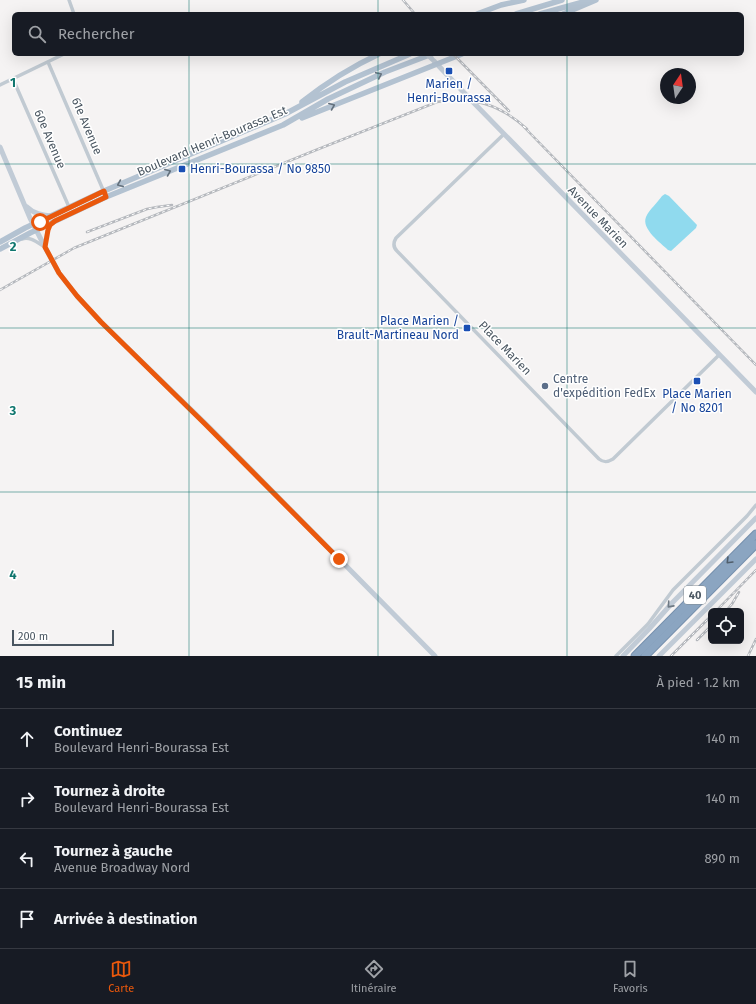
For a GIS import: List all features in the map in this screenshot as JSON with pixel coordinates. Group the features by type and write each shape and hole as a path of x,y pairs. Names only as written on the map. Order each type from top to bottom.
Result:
{"highway":[{"name":"40","path":"635,656 756,534"},
{"name":"40","path":"645,656 756,544"}],"main road":[{"path":"483,12 524,0"},
{"path":"523,12 562,0"},
{"path":"547,12 590,0"},
{"path":"568,12 596,0"},
{"path":"286,114 336,77 374,56"},
{"name":"Boulevard Henri-Bourassa Est","path":"0,249 36,230 69,207 286,114 345,82 405,56"},
{"path":"283,125 457,56"},
{"name":"Boulevard Henri-Bourassa Est","path":"0,242 33,224 53,218 283,125 328,99 385,72 432,57"}],"street":[{"path":"69,0 73,12"},
{"path":"0,85 60,56"},
{"name":"Avenue Marien","path":"432,57 504,134 756,392"},
{"name":"61e Avenue","path":"48,62 106,197"},
{"name":"60e Avenue","path":"13,79 69,207"},
{"name":"Place Marien","path":"504,134 396,238 394,242 394,246 397,251 494,352 600,460 607,462 613,459 719,355"},
{"path":"0,147 36,230 54,264 77,296 98,319 213,432 435,656"},
{"path":"24,204 35,213 53,218 48,230 45,247"},
{"path":"8,244 25,238 45,247"},
{"path":"616,656 651,619 673,590 747,516 756,505"},
{"path":"623,656 673,602 756,518"},
{"path":"659,656 756,558"}],"water":[{"path":"665,194 669,196 697,225 696,228 671,251 652,235 645,222 649,212"}],"railway":[{"path":"403,0 413,12"},
{"path":"455,56 509,111"},
{"path":"0,290 74,248 437,102 462,100 485,104 507,114 527,129"},
{"path":"523,126 756,365"},
{"path":"87,232 147,209 172,205"},
{"path":"719,608 756,570"},
{"path":"729,608 739,592"},
{"path":"671,656 708,619"},
{"path":"697,640 708,629"},
{"path":"748,656 756,639"}],"place":[{"name":"Marien / Henri-Bourassa","path":"449,71"},
{"name":"Henri-Bourassa / No 9850","path":"182,169"},
{"name":"Place Marien / Brault-Martineau Nord","path":"467,328"},
{"name":"Place Marien / No 8201","path":"697,381"},
{"name":"Centre d'expédition FedEx","path":"545,386"}],"route":[{"path":"40,222 104,191 106,197 55,221 50,225 45,247 54,264 74,292 98,319 339,559"}]}
